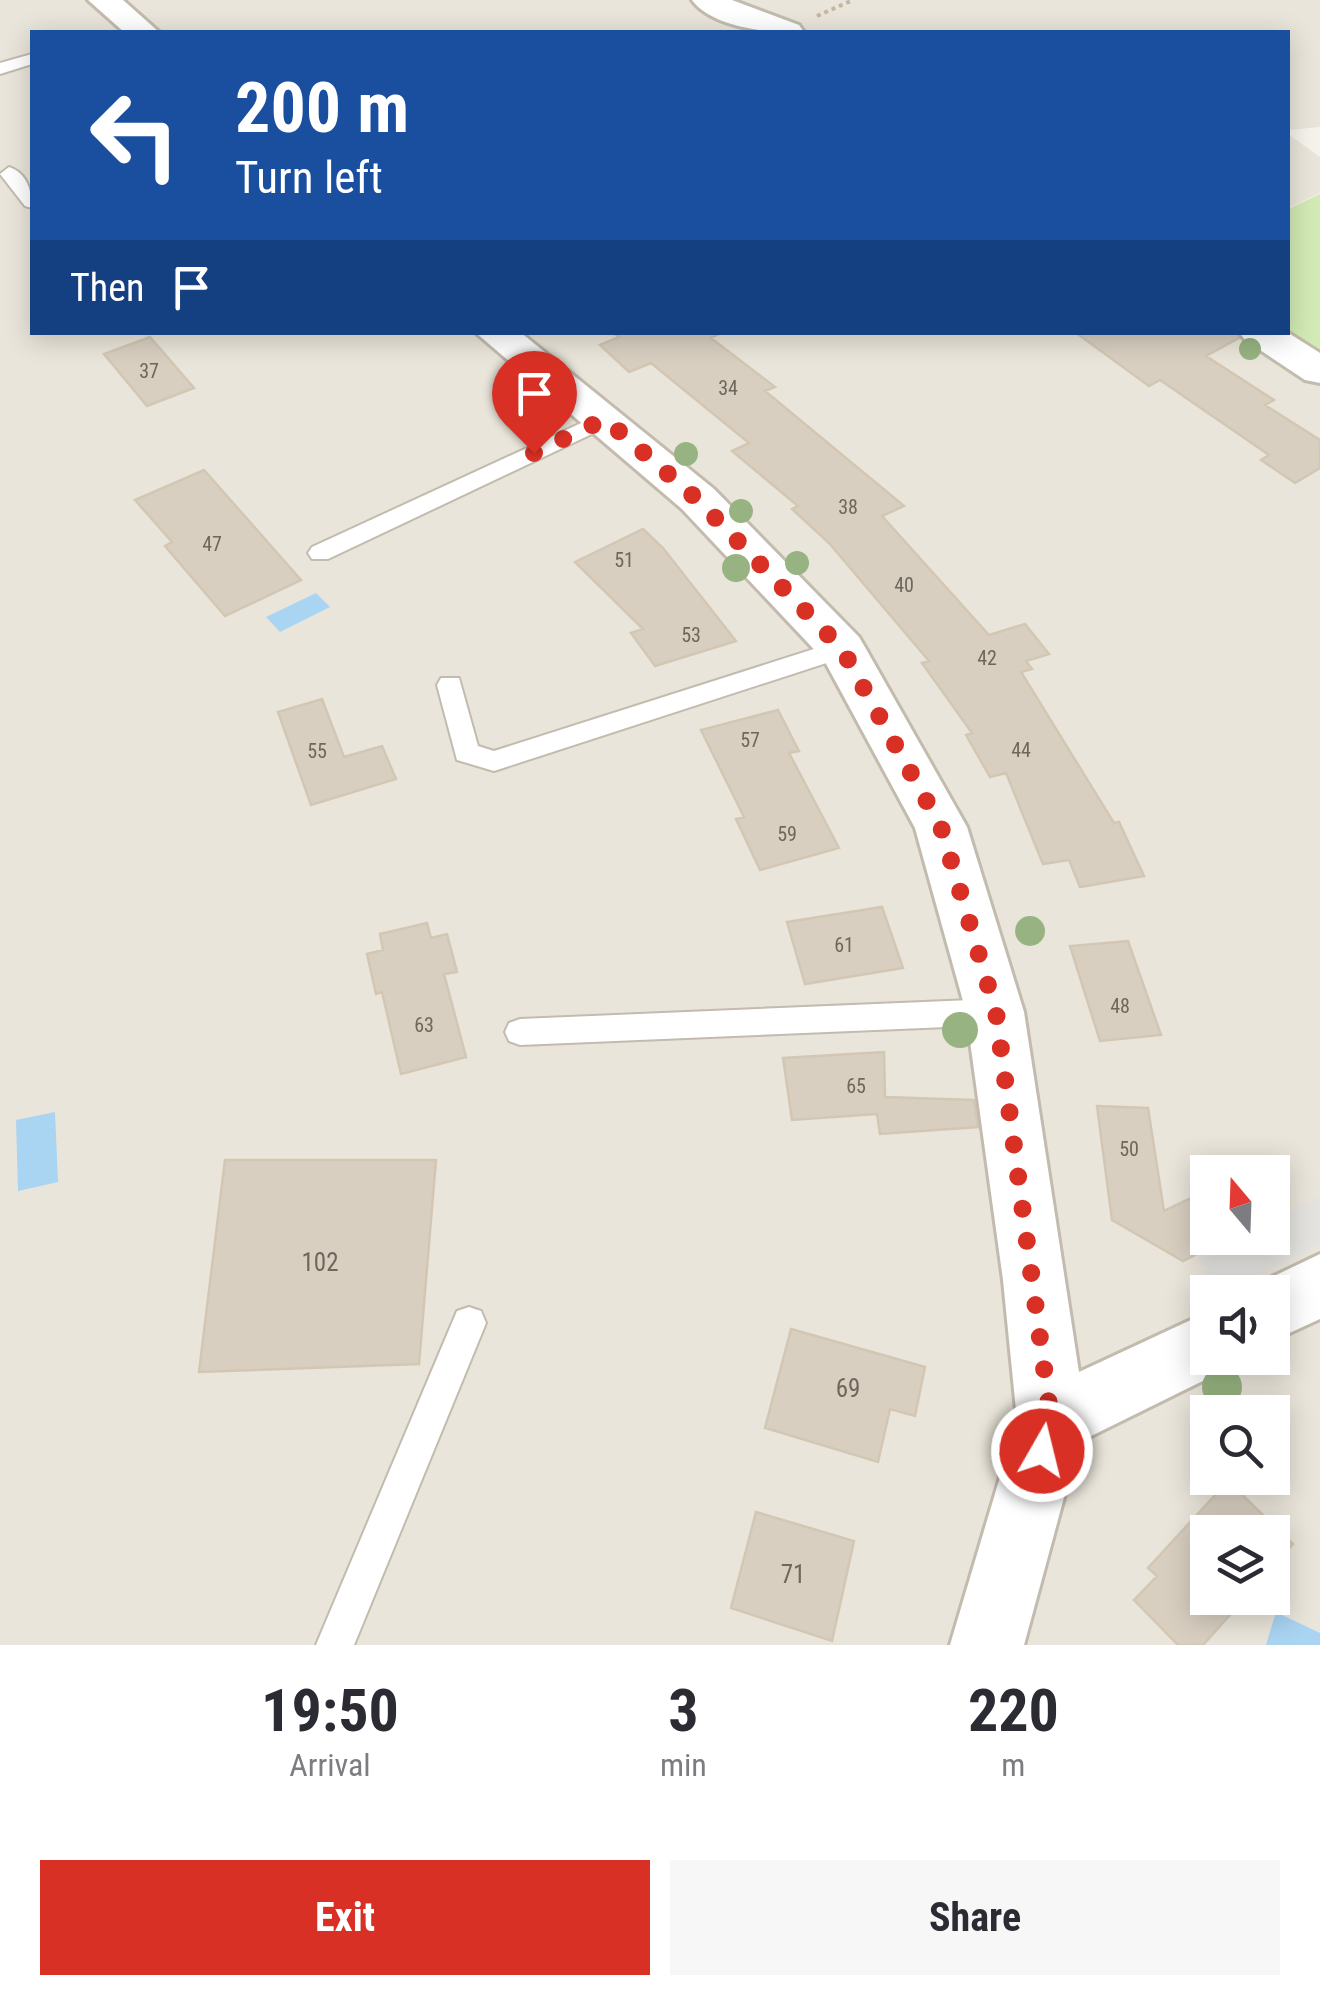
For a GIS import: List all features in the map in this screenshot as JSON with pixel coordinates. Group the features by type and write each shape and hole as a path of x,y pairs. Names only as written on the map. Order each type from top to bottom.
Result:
{"street":[{"path":"104,0 133,30"},
{"path":"708,0 731,14 784,30"},
{"path":"499,335 605,419 698,500 842,649 941,827 996,1012 1051,1420 988,1645"},
{"path":"1263,335 1320,371"},
{"path":"1290,1301 1320,1285"},
{"path":"1051,1420 1190,1353"}],"lane":[{"path":"0,69 30,60"},
{"path":"9,173 30,199"},
{"path":"320,553 605,419"},
{"path":"450,685 466,752 494,761 842,649"},
{"path":"520,1032 996,1012"},
{"path":"335,1645 468,1323"}],"shaded area":[{"path":"0,0 1320,0 1320,127 1290,130 1290,30 30,30 30,335 1252,335 1320,378 1320,1645 0,1645"},
{"path":"1290,135 1320,157 1320,193 1290,207"},
{"path":"1320,1196 1320,1245 1257,1275 1210,1275 1197,1258 1290,1255 1290,1211"}],"green space":[{"path":"1320,194 1320,357 1290,334 1290,208"}],"water":[{"path":"316,593 330,607 280,632 266,617"},
{"path":"55,1112 58,1182 18,1191 16,1120"},
{"path":"1275,1615 1320,1633 1320,1645 1266,1645"}],"building":[{"path":"617,335 717,335 711,338 775,387 765,391 904,506 882,516 989,635 1025,624 1049,654 1026,661 1032,669 1021,672 1114,823 1119,822 1144,876 1080,887 1069,860 1043,864 1006,773 990,777 966,735 972,733 922,663 929,661 829,543 792,509 798,506 732,451 749,443 651,363 629,372 600,345 619,337"},
{"path":"1079,335 1238,335 1239,338 1206,356 1274,400 1265,405 1320,440 1320,468 1295,483 1261,460 1269,455 1160,380 1149,386"},
{"path":"150,337 194,388 147,406 104,354"},
{"path":"204,470 301,580 225,616 165,546 172,542 135,500"},
{"path":"643,529 663,548 736,641 655,666 631,633 643,629 575,562"},
{"path":"322,699 344,757 382,746 396,779 311,805 278,712"},
{"path":"778,710 799,751 789,753 839,848 760,870 736,819 744,817 701,730"},
{"path":"882,907 903,968 805,984 787,922"},
{"path":"427,923 431,938 447,934 457,972 444,974 466,1057 401,1074 382,992 376,994 367,954 383,950 380,934"},
{"path":"1128,941 1161,1035 1100,1041 1070,946"},
{"path":"884,1052 885,1097 974,1100 978,1127 880,1134 877,1114 792,1120 783,1058"},
{"path":"1097,1106 1148,1108 1164,1211 1190,1199 1190,1255 1195,1255 1183,1261 1112,1220"},
{"path":"225,1160 436,1160 419,1364 199,1372"},
{"path":"791,1329 925,1367 915,1416 890,1409 878,1462 765,1428"},
{"path":"1215,1495 1242,1495 1263,1515 1197,1515"},
{"path":"756,1512 854,1541 832,1641 731,1608"},
{"path":"1190,1522 1190,1615 1230,1615 1203,1645 1178,1645 1134,1600 1157,1576 1148,1568"}],"route":[{"path":"534,453 605,419 698,500 842,649 941,827 996,1012 1051,1420 1042,1451"}]}
